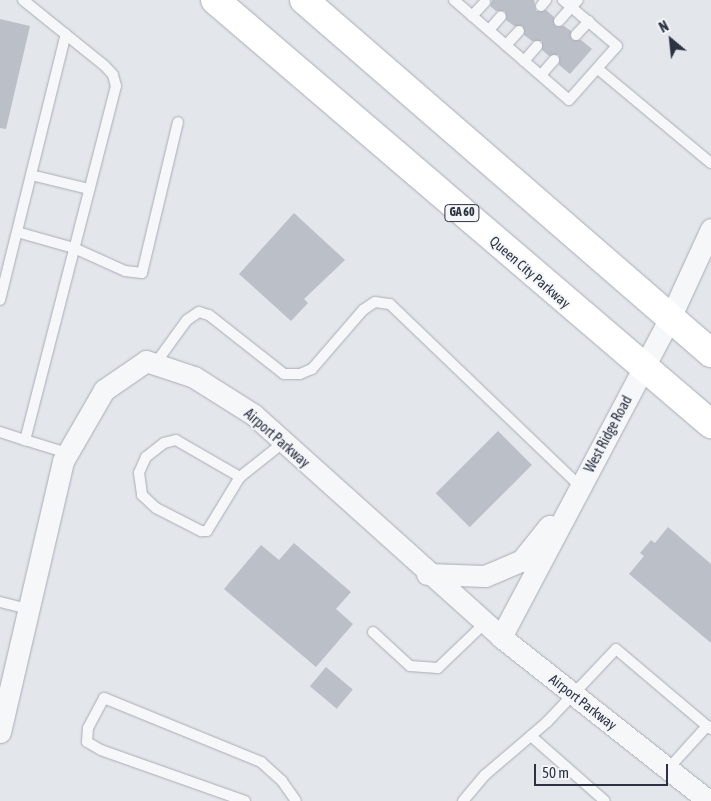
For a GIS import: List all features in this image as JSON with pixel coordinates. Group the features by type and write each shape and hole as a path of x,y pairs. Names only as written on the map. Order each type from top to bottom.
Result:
{"main road":[{"name":"Queen City Parkway","path":"214,0 642,368 711,424"},
{"path":"304,0 711,353"}],"street":[{"name":"West Ridge Road","path":"501,637 670,318 711,229"},
{"path":"0,732 63,461 104,390 146,361 155,364"},
{"name":"Airport Parkway","path":"155,364 194,378 254,416 428,574 501,637 709,801"},
{"path":"428,574 485,576 521,561 580,486"}],"lane":[{"path":"23,0 105,66 113,75 116,86 25,440"},
{"path":"455,0 569,100 617,46 589,21 575,4 563,0"},
{"path":"472,16 485,2"},
{"path":"559,22 575,4"},
{"path":"489,30 502,16"},
{"path":"576,35 589,21"},
{"path":"506,45 519,31"},
{"path":"0,300 66,34"},
{"path":"524,61 537,46"},
{"path":"541,76 554,60"},
{"path":"598,69 711,163"},
{"path":"17,232 74,248 125,271 142,273 178,122"},
{"path":"31,175 89,189"},
{"path":"155,364 186,320 199,312 209,315 284,374 300,374 312,369 363,310 375,302 390,304 580,486"},
{"path":"0,432 67,453"},
{"path":"240,476 176,440 164,442 146,457 139,473 142,495 156,508 201,532 207,531 240,476 284,442"},
{"path":"0,602 29,609"},
{"path":"373,632 410,666 438,668 485,623"},
{"path":"463,801 485,775 531,736 616,649 709,727 668,769"},
{"path":"245,801 101,750 87,742 88,728 104,698 261,762 282,781 296,801"},
{"path":"531,736 606,801"}],"building":[{"path":"492,0 534,0 536,11 546,10 554,17 555,26 564,26 571,31 572,40 581,40 592,49 570,74 559,65 559,55 549,56 542,50 542,41 532,41 524,35 523,26 514,26 506,20 505,11 496,11 490,6"},
{"path":"0,19 30,26 6,129 0,128"},
{"path":"294,213 345,260 304,299 308,303 291,321 239,274"},
{"path":"498,431 532,465 470,527 436,493"},
{"path":"668,527 711,564 711,643 629,574 644,556 640,553 651,540 655,543"},
{"path":"294,543 351,592 336,609 353,624 316,667 224,589 261,545 279,560"},
{"path":"326,667 353,689 337,709 310,686"}]}
